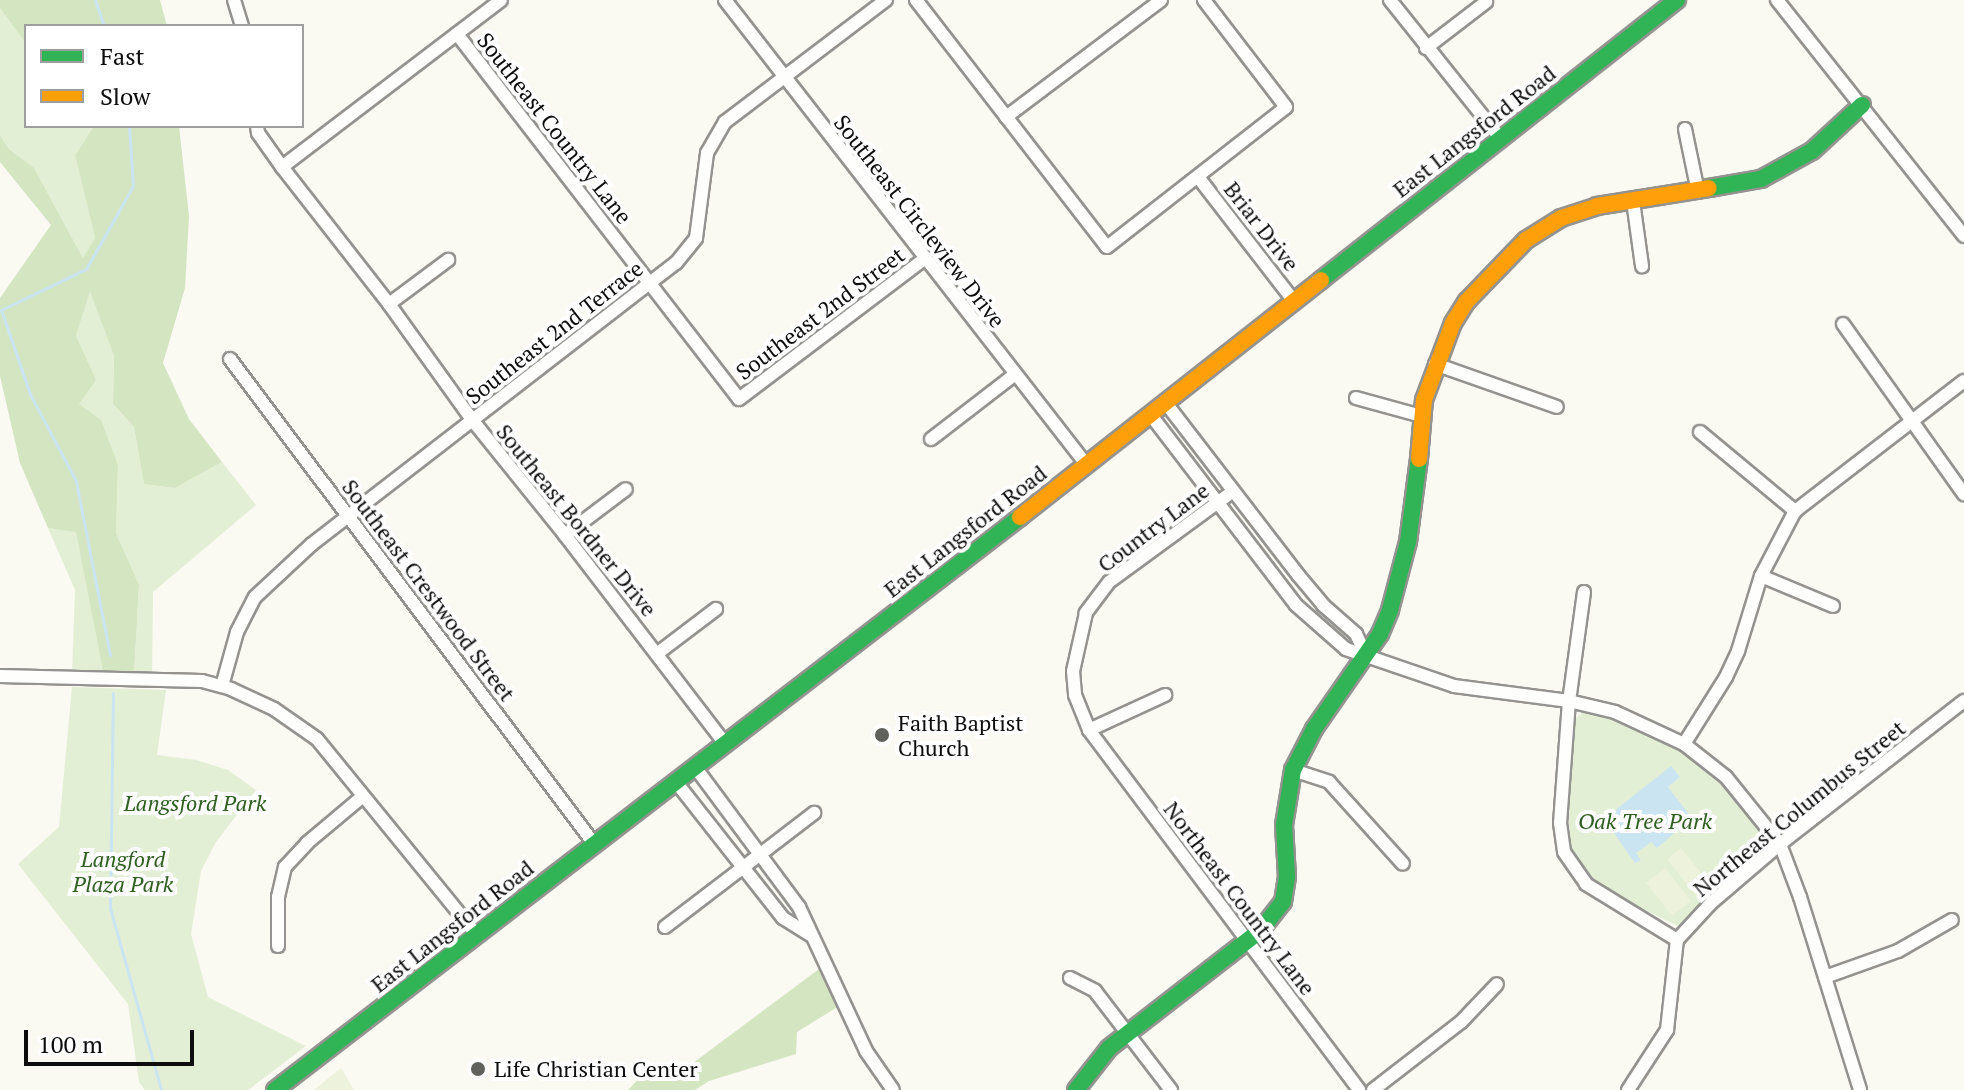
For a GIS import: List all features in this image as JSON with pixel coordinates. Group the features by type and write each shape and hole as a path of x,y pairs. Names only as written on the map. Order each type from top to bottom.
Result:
{"street":[{"path":"234,0 241,24"},
{"path":"282,167 501,0"},
{"name":"Southeast Circleview Drive","path":"725,0 1086,464"},
{"name":"Southeast 2nd Terrace","path":"222,686 237,632 255,597 312,544 676,263 696,238 707,153 725,122 886,0"},
{"path":"916,0 1107,247 1286,107 1204,0"},
{"path":"1006,117 1161,0"},
{"path":"1390,0 1500,138"},
{"name":"East Langsford Road","path":"275,1090 726,745 1677,0"},
{"path":"1777,0 1964,236"},
{"path":"1426,48 1486,2"},
{"name":"Southeast Country Lane","path":"457,34 739,399"},
{"path":"1076,1090 1093,1064 1260,931 1283,902 1287,877 1284,825 1293,770 1314,729 1380,634 1390,610 1408,542 1422,416 1435,364 1467,301 1526,240 1561,218 1597,206 1698,192 1761,179 1812,151 1862,105"},
{"name":"Southeast Bordner Drive","path":"257,128 282,167 389,304 473,421 658,653 726,745"},
{"path":"1685,129 1698,192"},
{"name":"Briar Drive","path":"1198,177 1294,301"},
{"path":"1633,201 1642,266"},
{"name":"Southeast 2nd Street","path":"739,399 924,259"},
{"path":"389,304 448,260"},
{"path":"1843,324 1910,423 1964,494"},
{"name":"Southeast Crestwood Street","path":"230,359 595,845"},
{"path":"1435,364 1557,407"},
{"path":"931,439 1014,375"},
{"path":"1684,744 1738,651 1761,576 1795,511 1964,381"},
{"path":"1356,398 1422,416"},
{"path":"1165,402 1232,492 1323,605 1356,634 1365,653"},
{"path":"1150,414 1314,624 1346,649 1454,686 1569,701 1615,712 1684,744 1726,777 1780,844 1860,1090"},
{"path":"1700,432 1795,511"},
{"path":"565,535 626,489"},
{"name":"Country Lane","path":"1089,730 1075,695 1073,671 1086,613 1109,582 1232,492"},
{"path":"1761,576 1833,606"},
{"path":"1584,592 1569,701 1560,823 1564,852 1586,884 1677,940 1667,1030 1628,1090"},
{"path":"658,653 716,609"},
{"path":"0,676 153,678 222,686 255,699 298,723 317,739 477,935"},
{"path":"1089,730 1165,695"},
{"name":"Northeast Columbus Street","path":"1677,940 1711,903 1780,844 1964,701"},
{"name":"Northeast Country Lane","path":"1089,730 1359,1090"},
{"path":"695,767 799,907 866,1051 893,1090"},
{"path":"1293,770 1329,782 1403,864"},
{"path":"676,782 783,918 810,935"},
{"path":"278,946 278,897 285,867 363,796"},
{"path":"665,927 814,813"},
{"path":"1825,977 1898,951 1952,920"},
{"path":"1070,978 1095,991 1171,1090"},
{"path":"1373,1090 1461,1022 1497,984"}],"green space":[{"path":"0,0 160,0 166,24 24,24 24,41 0,8"},
{"path":"0,8 24,41 24,128 93,128 75,155 95,238 83,258 34,168 9,149 0,135"},
{"path":"93,128 179,128 189,216 185,288 163,363 189,419 222,462 175,488 144,484 134,427 113,404 114,356 90,291 76,336 96,380 79,404 101,420 118,465 116,533 139,585 134,675 103,672 76,532 48,528 20,463 0,376 0,298 51,225 0,162 0,135 9,149 34,168 83,258 95,238 75,155"},
{"path":"90,289 114,356 113,404 134,427 144,484 175,488 222,462 256,505 153,592 152,676 134,675 139,586 116,533 118,465 79,404 76,336"},
{"path":"48,528 76,531 103,672 72,673 75,590"},
{"name":"Langford Plaza Park","path":"72,687 166,690 157,755 196,760 228,770 256,790 216,842 201,871 191,934 208,997 306,1046 248,1090 145,1090 139,1082 128,1004 18,864 59,827"},
{"name":"Oak Tree Park","path":"1585,710 1633,722 1673,742 1708,768 1767,834 1771,845 1682,928 1608,892 1581,872 1568,847 1564,817 1571,747 1576,718"},
{"path":"1681,848 1706,879 1692,890 1667,859"},
{"path":"1665,868 1691,901 1672,916 1646,883"},
{"path":"823,966 839,1006 797,1032 796,1054 709,1081 695,1090 628,1090 646,1071 685,1069"},
{"path":"341,1068 354,1090 314,1090"}],"water":[{"path":"1671,766 1680,777 1668,787 1692,818 1657,848 1651,842 1636,853 1641,860 1635,863 1604,819"}],"waterway":[{"path":"95,0 103,24"},
{"path":"110,655 76,481 30,394 1,310 86,269 133,186 129,128"},
{"path":"113,693 110,908 161,1090"}],"traffic: fast":[{"path":"1321,280 1677,0"},
{"path":"1709,188 1761,179 1812,151 1862,105"},
{"path":"1076,1090 1109,1048 1260,931 1283,902 1287,877 1284,825 1293,770 1314,729 1380,634 1390,610 1408,542 1419,459"},
{"path":"275,1090 1020,517"}],"traffic: slow":[{"path":"1419,459 1424,400 1453,323 1467,301 1526,240 1561,218 1597,206 1709,188"},
{"path":"1020,517 1321,280"}],"place":[{"name":"Faith Baptist Church","path":"882,735"},
{"name":"Life Christian Center","path":"478,1069"}],"park label":[{"name":"Langsford Park","path":"195,803"}]}
